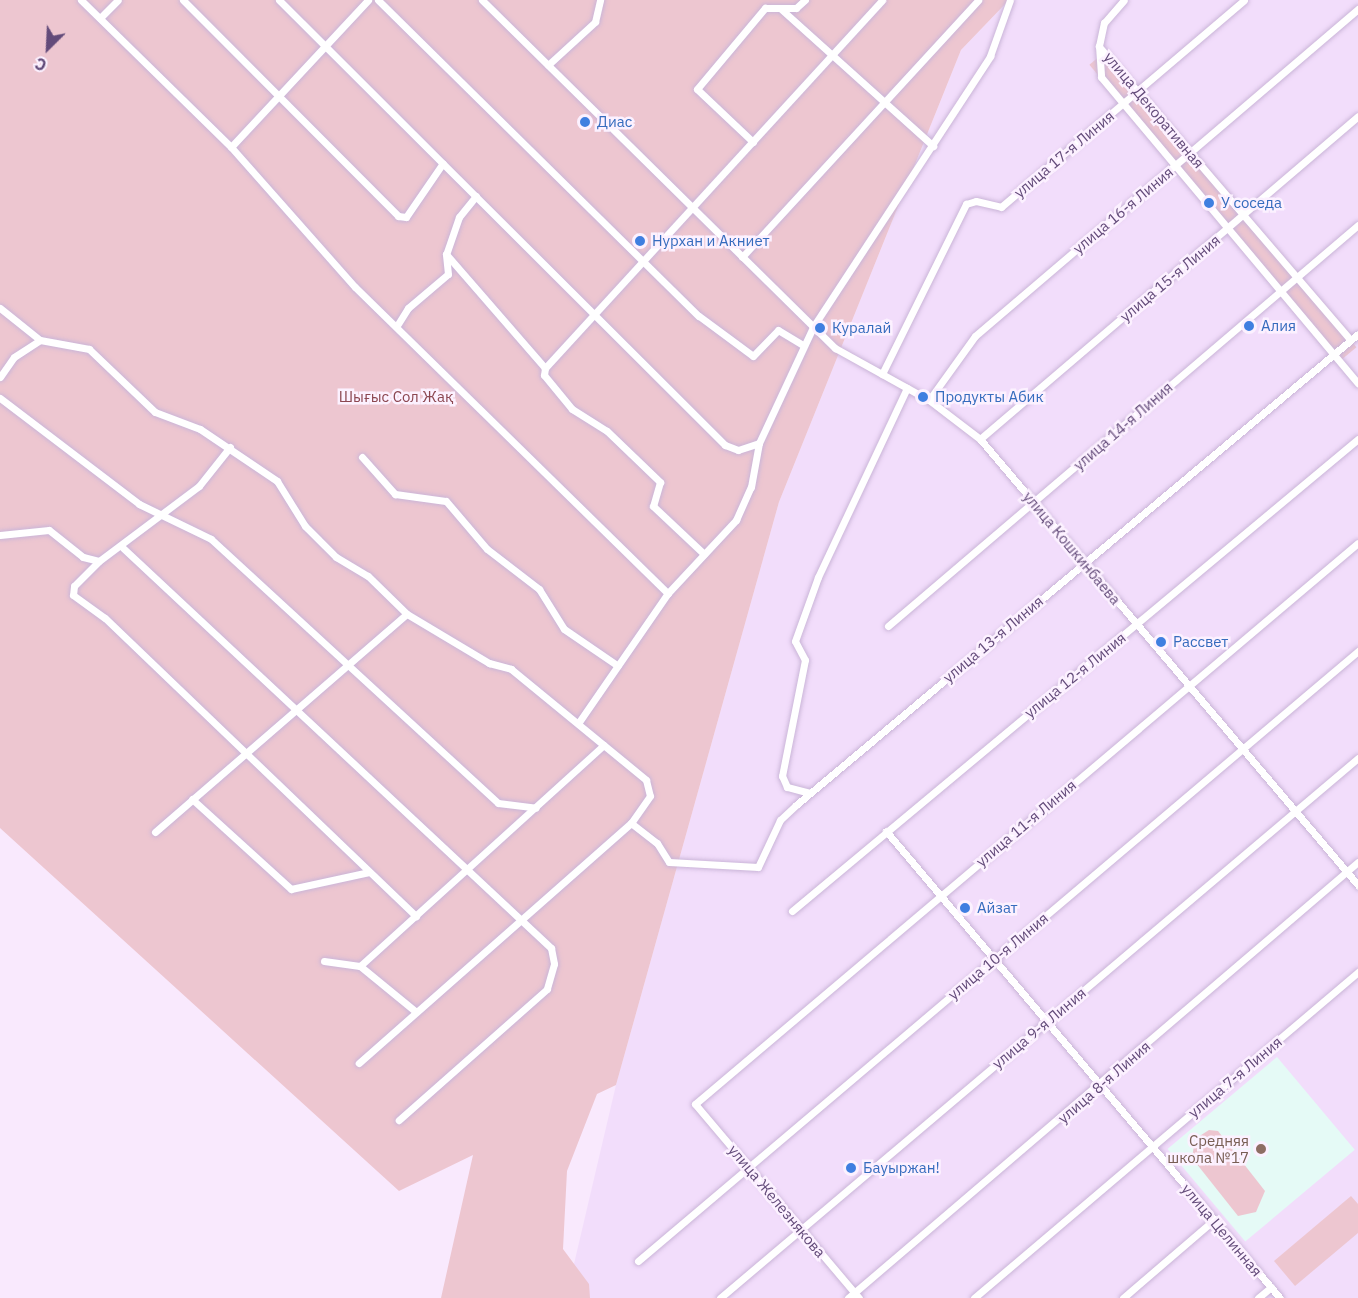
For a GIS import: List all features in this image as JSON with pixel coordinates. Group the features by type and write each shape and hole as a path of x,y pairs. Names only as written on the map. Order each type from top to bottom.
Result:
{"street":[{"path":"81,0 231,147 356,287 398,324 668,593"},
{"path":"100,18 118,0"},
{"path":"183,0 398,216 406,217 443,163"},
{"path":"279,0 725,445 738,450 759,443"},
{"path":"231,147 276,93 368,0"},
{"path":"378,0 641,264 753,356 778,330 803,345"},
{"name":"улица Кошкинбаева","path":"482,0 835,348 929,400 980,438 1136,626 1358,885"},
{"path":"548,65 595,22 600,0"},
{"path":"753,142 697,89 754,18 765,8 796,8 805,0"},
{"path":"704,554 652,506 660,482 607,431 572,409 544,375 545,368 882,0"},
{"path":"742,257 978,0"},
{"path":"579,722 668,593 736,520 751,487 759,443 803,345 990,56 1010,0"},
{"path":"1099,46 1104,23 1124,0"},
{"name":"улица 17-я Линия","path":"882,374 966,204 976,201 1001,207 1244,0"},
{"path":"780,9 933,146"},
{"name":"улица 16-я Линия","path":"929,400 975,336 1358,9"},
{"name":"улица Декоративная","path":"1099,46 1348,337"},
{"name":"улица Декоративная","path":"1099,46 1101,78 1358,383"},
{"name":"улица 15-я Линия","path":"980,438 1358,116"},
{"path":"398,324 408,308 448,274 446,254 459,218 476,196"},
{"name":"улица 14-я Линия","path":"888,626 1358,225"},
{"path":"446,254 545,368"},
{"path":"0,309 40,340 89,349 155,412 230,447 277,481 328,549 368,576 406,614 489,663 511,669 579,722 650,789 647,803 631,824 415,1011 359,1064"},
{"name":"улица 13-я Линия","path":"631,824 657,843 669,862 758,867 780,820 810,793 1348,337 1358,334"},
{"path":"0,377 14,357 40,340"},
{"path":"810,793 787,787 782,776 805,660 795,640 819,577 907,388"},
{"path":"0,398 162,517 211,539 349,661 498,802 536,808"},
{"name":"улица 12-я Линия","path":"792,910 1358,439"},
{"path":"230,447 200,486 123,548 99,561 74,586 73,595 105,618 416,916"},
{"path":"362,457 395,494 446,501 487,549 539,589 564,629 618,666"},
{"path":"0,535 50,530 83,557 99,561"},
{"name":"улица 11-я Линия","path":"695,1104 1358,543"},
{"path":"123,548 297,707 551,948 554,964 547,989 399,1120"},
{"path":"155,832 349,661 406,614"},
{"name":"улица 10-я Линия","path":"638,1261 1358,651"},
{"path":"360,966 604,745"},
{"name":"улица 9-я Линия","path":"720,1298 1358,758"},
{"path":"192,799 291,889 369,872"},
{"name":"улица Целинная","path":"886,831 1047,1020 1151,1148 1280,1298"},
{"name":"улица 8-я Линия","path":"854,1296 1358,862"},
{"path":"324,961 360,966 415,1011"},
{"name":"улица 7-я Линия","path":"974,1298 1358,972"},
{"name":"улица Железнякова","path":"695,1104 801,1229 854,1296"},
{"path":"1123,1298 1215,1220"},
{"path":"1258,1298 1271,1287"}],"shaded area":[{"path":"1009,0 1358,0 1358,1298 566,1298 616,1085 779,502 961,50"},
{"name":"Средняя школа №17","path":"1277,1057 1355,1150 1245,1242 1167,1149"}],"green space":[{"name":"Шығыс Сол Жақ","path":"0,0 1009,0 961,50 779,502 616,1085 597,1094 567,1171 563,1249 589,1284 590,1298 441,1298 473,1155 399,1191 0,828"},
{"path":"1107,50 1356,347 1339,362 1089,65"},
{"path":"1209,1130 1218,1131 1265,1191 1256,1212 1238,1216 1192,1158 1195,1139"},
{"path":"1351,1196 1358,1204 1358,1233 1295,1286 1274,1261"}],"place":[{"name":"Диас","path":"585,122"},
{"name":"У соседа","path":"1209,203"},
{"name":"Нурхан и Акниет","path":"640,241"},
{"name":"Алия","path":"1249,326"},
{"name":"Куралай","path":"820,328"},
{"name":"Продукты Абик","path":"923,397"},
{"name":"Рассвет","path":"1161,642"},
{"name":"Айзат","path":"965,908"},
{"name":"Средняя школа №17","path":"1261,1149"},
{"name":"Бауыржан!","path":"851,1168"}]}
